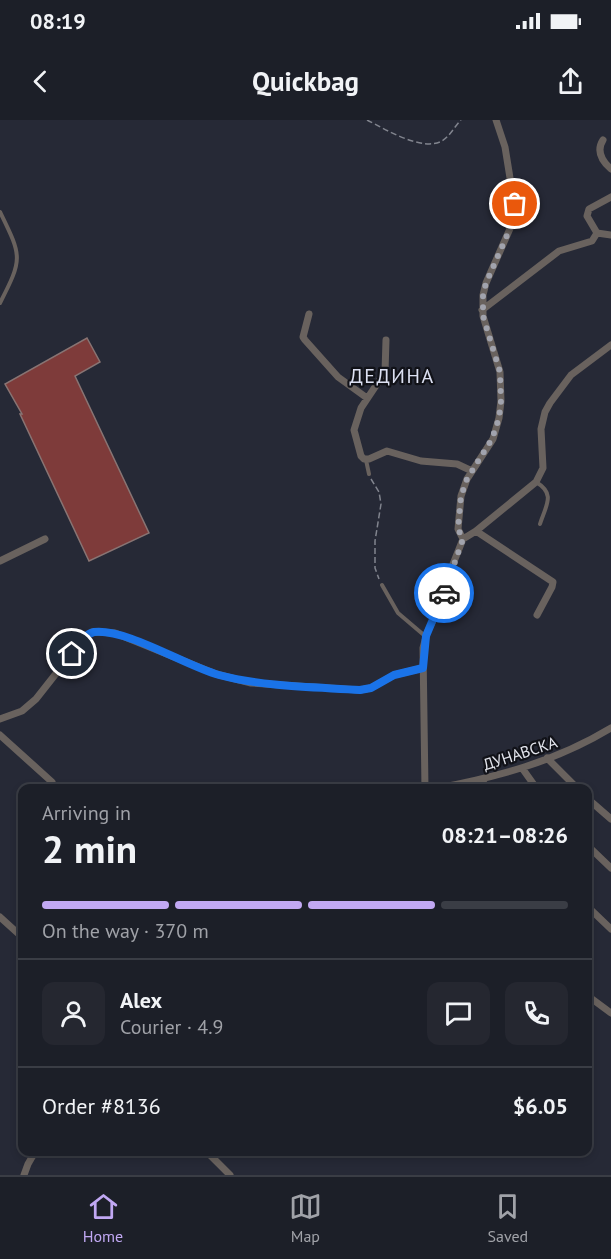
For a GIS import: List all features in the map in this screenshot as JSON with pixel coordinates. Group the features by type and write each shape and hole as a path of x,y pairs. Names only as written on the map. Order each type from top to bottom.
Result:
{"street":[{"path":"463,539 458,529 461,496 472,471 492,439 499,418 501,401 500,372 482,310 486,283 516,215 505,147 496,120"},
{"path":"603,140 600,144 600,153 604,163 611,169"},
{"path":"611,197 588,211 588,220 597,233 611,236"},
{"path":"482,310 559,251 591,241 597,233"},
{"path":"309,314 304,340 338,377 367,398"},
{"path":"386,340 385,372 367,398 354,430 360,454 366,460 387,451 422,461 457,464 472,471"},
{"path":"425,784 423,668 426,636 438,610 463,539 536,482 543,468 542,422 550,404 571,375 611,345"},
{"path":"476,531 554,582 537,615"},
{"path":"0,561 45,539"},
{"path":"0,720 22,711 36,699 84,638 92,632 115,633 216,674 251,683 360,690 371,688 394,675 423,668"},
{"name":"ДУНАВСКА","path":"460,784 522,768 582,745 611,728"},
{"path":"0,735 52,782"},
{"path":"547,758 573,784"},
{"path":"522,768 533,784"},
{"path":"481,780 485,784"},
{"path":"592,802 611,819"},
{"path":"592,850 611,868"},
{"path":"592,911 611,929"},
{"path":"0,917 18,933"},
{"path":"592,999 611,1013"},
{"path":"24,1175 33,1156"},
{"path":"211,1156 230,1175"}],"lane":[{"path":"0,212 15,245 18,259 12,280 0,303"},
{"path":"366,460 369,474"},
{"path":"536,482 545,487 549,496 540,524"},
{"path":"382,585 398,613 426,636"}],"path":[{"path":"367,120 406,139 431,144 445,139 462,120"},
{"path":"369,474 380,498 381,509 375,541 375,564 382,585"}],"building":[{"path":"87,338 100,362 75,376 149,533 89,561 20,414 22,414 5,384"}],"way so far":[{"path":"444,593 463,539 458,529 461,496 467,479 492,439 499,418 500,372 482,306 486,283 516,215 515,204"}],"district":[{"name":"ДЕДИНА","path":"392,376"}],"route":[{"path":"72,654 84,638 92,632 115,633 216,674 251,683 360,690 371,688 394,675 423,668 423,648 426,636 444,593"}]}
